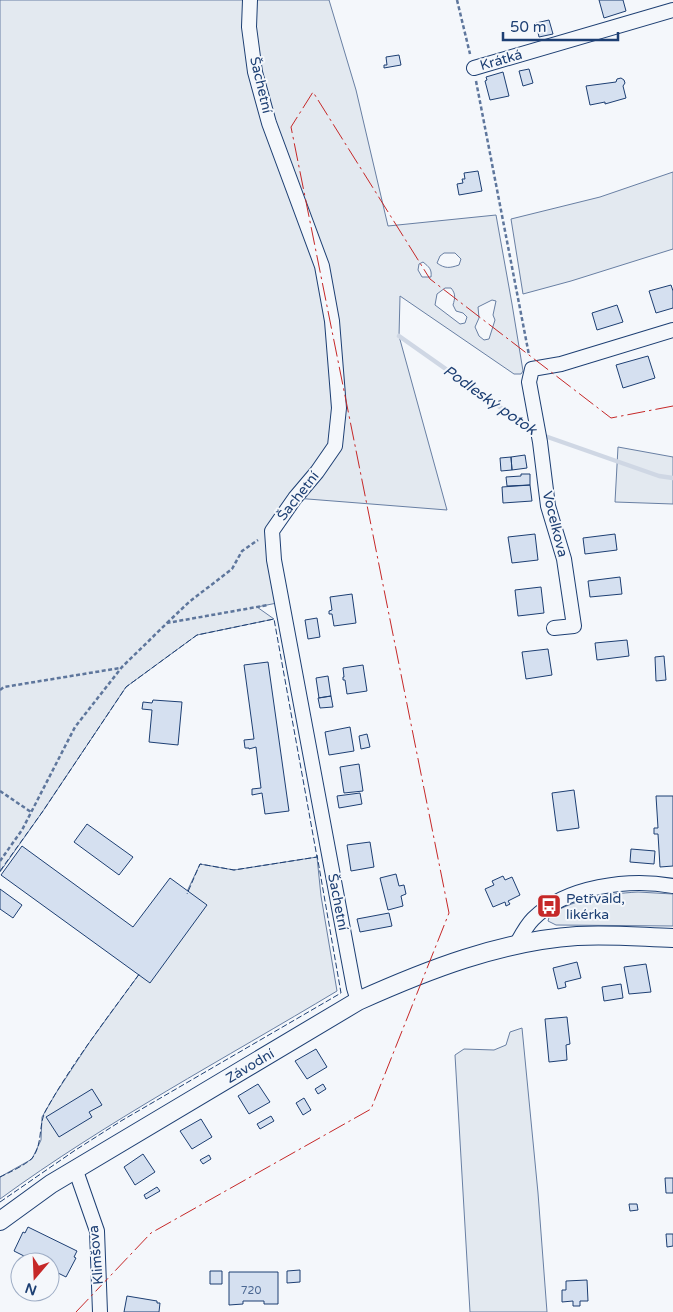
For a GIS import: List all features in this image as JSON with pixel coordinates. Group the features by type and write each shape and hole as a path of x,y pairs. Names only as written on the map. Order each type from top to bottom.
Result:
{"street":[{"name":"Šachetní","path":"250,0 249,27 255,72 270,122 322,266 332,321 339,408 335,446 272,531 274,560 352,978 358,1001"},
{"name":"Krátká","path":"474,68 673,10"},
{"path":"532,369 562,364 673,330"},
{"name":"Vocelkova","path":"532,369 529,382 539,437 548,506 564,559 574,626 554,628"},
{"path":"516,945 524,929 536,916 549,906 567,897 604,886 619,884 673,886"},
{"name":"Závodní","path":"0,1221 51,1184 358,1001 436,969 516,945 546,939 578,936 673,938"},
{"name":"Klimšova","path":"76,1170 97,1231 100,1312"}],"path":[{"path":"457,0 474,68 532,369"},
{"path":"0,860 22,830 75,727 122,667 189,602 232,569 242,551 272,531"},
{"path":"167,623 282,602"},
{"path":"0,690 4,687 122,667"},
{"path":"0,791 31,812"}],"shaded area":[{"path":"0,0 329,0 356,90 388,226 496,215 523,371 521,374 514,374 400,296 399,336 447,510 295,498 272,531 282,602 257,607 274,619 197,635 126,687 0,872","holes":["444,253 455,253 461,259 459,265 445,267 437,263 440,256","423,262 428,267 431,277 422,277 418,270 419,264","445,288 451,288 455,296 453,305 456,311 463,313 467,317 465,323 460,324 435,305 437,294","492,300 496,301 493,315 495,320 489,339 484,340 479,336 475,327 479,318 478,307"]},
{"path":"673,172 673,249 523,294 511,219 600,197"},
{"path":"618,447 673,457 673,504 615,502"},
{"path":"317,857 321,896 337,991 166,1091 82,1143 0,1199 0,1177 32,1159 41,1140 42,1117 89,1043 164,940 200,864 234,870"},
{"path":"638,892 673,894 673,926 556,925 548,921 550,914 571,904 614,894"},
{"path":"522,1028 547,1312 470,1312 455,1055 464,1049 494,1050 506,1045 510,1032"}],"building":[{"path":"599,0 623,0 626,11 604,18"},
{"path":"549,20 553,34 539,37 536,23"},
{"path":"399,55 401,65 384,68 384,65 387,65 386,57"},
{"path":"529,69 533,83 523,86 519,71"},
{"path":"503,72 509,96 490,100 485,81 487,80 486,77"},
{"path":"621,78 625,83 623,86 626,98 605,104 605,102 590,105 586,86 616,82 617,79"},
{"path":"478,171 482,191 459,195 457,184 463,183 462,179 465,179 464,173"},
{"path":"671,285 673,308 656,313 649,291"},
{"path":"617,305 623,322 597,330 592,313"},
{"path":"648,356 655,378 623,388 616,365"},
{"path":"525,455 527,468 512,470 511,457"},
{"path":"511,457 512,470 501,471 500,458"},
{"path":"521,474 530,474 530,485 507,486 506,477 521,476"},
{"path":"530,485 532,501 503,503 502,487"},
{"path":"535,534 538,560 512,563 508,537"},
{"path":"615,534 617,550 585,554 583,538"},
{"path":"620,577 622,594 590,597 588,581"},
{"path":"541,587 544,613 518,616 515,590"},
{"path":"352,594 356,623 334,626 332,614 329,614 329,611 332,610 330,597"},
{"path":"317,618 320,637 308,639 305,620"},
{"path":"627,640 629,656 597,660 595,643"},
{"path":"548,649 552,675 526,679 522,652"},
{"path":"664,656 666,680 656,681 655,657"},
{"path":"268,662 289,811 265,814 262,793 252,795 252,789 261,788 256,747 245,748 244,740 254,739 244,665"},
{"path":"363,665 367,691 347,694 345,680 343,680 343,668"},
{"path":"328,676 331,696 319,698 316,678"},
{"path":"331,696 333,707 320,708 318,698"},
{"path":"153,700 182,702 178,745 149,742 152,710 142,709 143,702 152,703"},
{"path":"350,727 354,751 329,755 325,732"},
{"path":"367,734 370,747 361,749 359,736"},
{"path":"359,764 363,791 344,793 340,767"},
{"path":"574,790 579,828 557,831 552,793"},
{"path":"360,793 362,804 339,808 337,796"},
{"path":"656,796 673,796 673,866 660,867 658,834 654,834 654,828 658,828"},
{"path":"87,824 133,857 119,875 74,842"},
{"path":"370,842 374,867 351,871 347,845"},
{"path":"22,846 133,927 170,878 207,905 150,983 1,875"},
{"path":"631,849 655,851 654,864 630,862"},
{"path":"396,874 399,886 404,885 406,894 401,896 403,906 388,910 380,878"},
{"path":"503,876 505,880 512,877 520,895 508,901 510,904 506,906 505,902 493,907 485,889 494,885 492,881"},
{"path":"0,889 22,905 13,918 0,909"},
{"path":"389,913 392,926 360,932 357,919"},
{"path":"577,962 581,978 565,982 566,987 558,989 553,968"},
{"path":"646,964 651,992 629,994 624,967"},
{"path":"621,984 623,998 604,1001 602,987"},
{"path":"567,1017 570,1044 566,1045 567,1060 549,1062 545,1019"},
{"path":"316,1049 327,1067 307,1079 295,1061"},
{"path":"258,1084 270,1102 249,1114 238,1096"},
{"path":"323,1084 326,1089 318,1094 315,1089"},
{"path":"92,1089 102,1105 89,1112 92,1117 59,1137 46,1117"},
{"path":"304,1098 311,1110 303,1115 296,1103"},
{"path":"271,1116 274,1121 260,1129 257,1124"},
{"path":"201,1119 212,1137 192,1149 180,1131"},
{"path":"143,1154 155,1172 135,1185 124,1167"},
{"path":"209,1155 211,1159 203,1164 200,1160"},
{"path":"665,1178 673,1178 673,1193 666,1193"},
{"path":"157,1187 160,1191 146,1199 144,1195"},
{"path":"629,1204 637,1204 638,1210 630,1211"},
{"path":"28,1227 77,1251 74,1257 76,1258 66,1277 60,1274 60,1252 14,1251 23,1232 25,1233"},
{"path":"666,1234 673,1234 673,1246 667,1247"},
{"path":"300,1270 300,1282 287,1283 287,1271"},
{"path":"210,1271 222,1271 222,1284 210,1284"},
{"path":"229,1272 278,1272 278,1304 264,1304 264,1301 243,1301 243,1304 229,1305"},
{"path":"587,1280 588,1301 580,1301 580,1306 573,1306 573,1301 562,1302 562,1290 566,1290 566,1281"},
{"path":"127,1296 157,1301 157,1303 160,1303 159,1312 124,1312"}],"waterway":[{"name":"Podleský potok","path":"399,336 535,432"},
{"name":"Podleský potok","path":"542,435 659,476 673,478"}],"fence":[{"path":"0,871 43,811 126,687 197,635 274,619 317,857 234,870 200,864 187,894"},
{"path":"0,1202 121,1121 341,993 317,855"},
{"path":"0,1177 33,1157 38,1146 46,1110 56,1092 140,973"}],"power":[{"path":"76,1312 151,1233 371,1109 449,913 291,127 313,92 430,279 611,418 673,406"}],"place":[{"name":"Petřvald, likérka","path":"549,906"}]}
